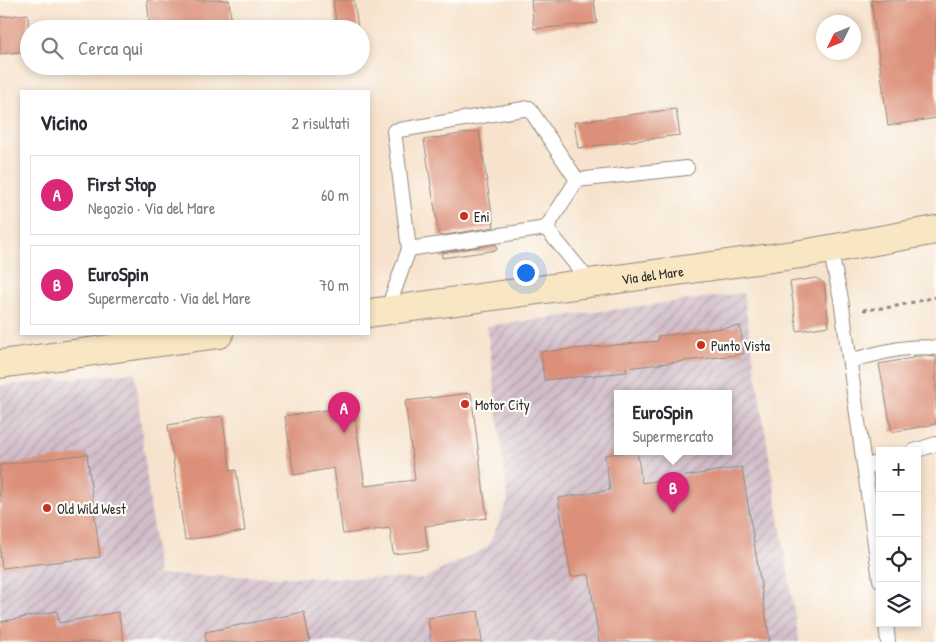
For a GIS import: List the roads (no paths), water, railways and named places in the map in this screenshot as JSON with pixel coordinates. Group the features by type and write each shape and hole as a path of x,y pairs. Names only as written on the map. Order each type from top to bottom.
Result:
{"main road":[{"name":"Via del Mare","path":"378,312 830,249 936,230"},
{"path":"0,364 212,335"}],"lane":[{"path":"378,312 409,249 394,131 529,108 577,180"},
{"path":"577,180 687,168"},
{"path":"409,249 546,228 577,180"},
{"path":"546,228 591,283"},
{"path":"830,249 842,299 876,550"},
{"path":"850,361 894,349 936,348"},
{"path":"921,449 936,444"},
{"path":"865,467 876,463"},
{"path":"886,627 888,642"}],"place":[{"name":"Eni","path":"464,216"},
{"name":"Punto Vista","path":"701,345"},
{"name":"Motor City","path":"465,404"},
{"name":"First Stop","path":"344,433"},
{"name":"Old Wild West","path":"47,508"},
{"name":"EuroSpin","path":"673,513"}]}
